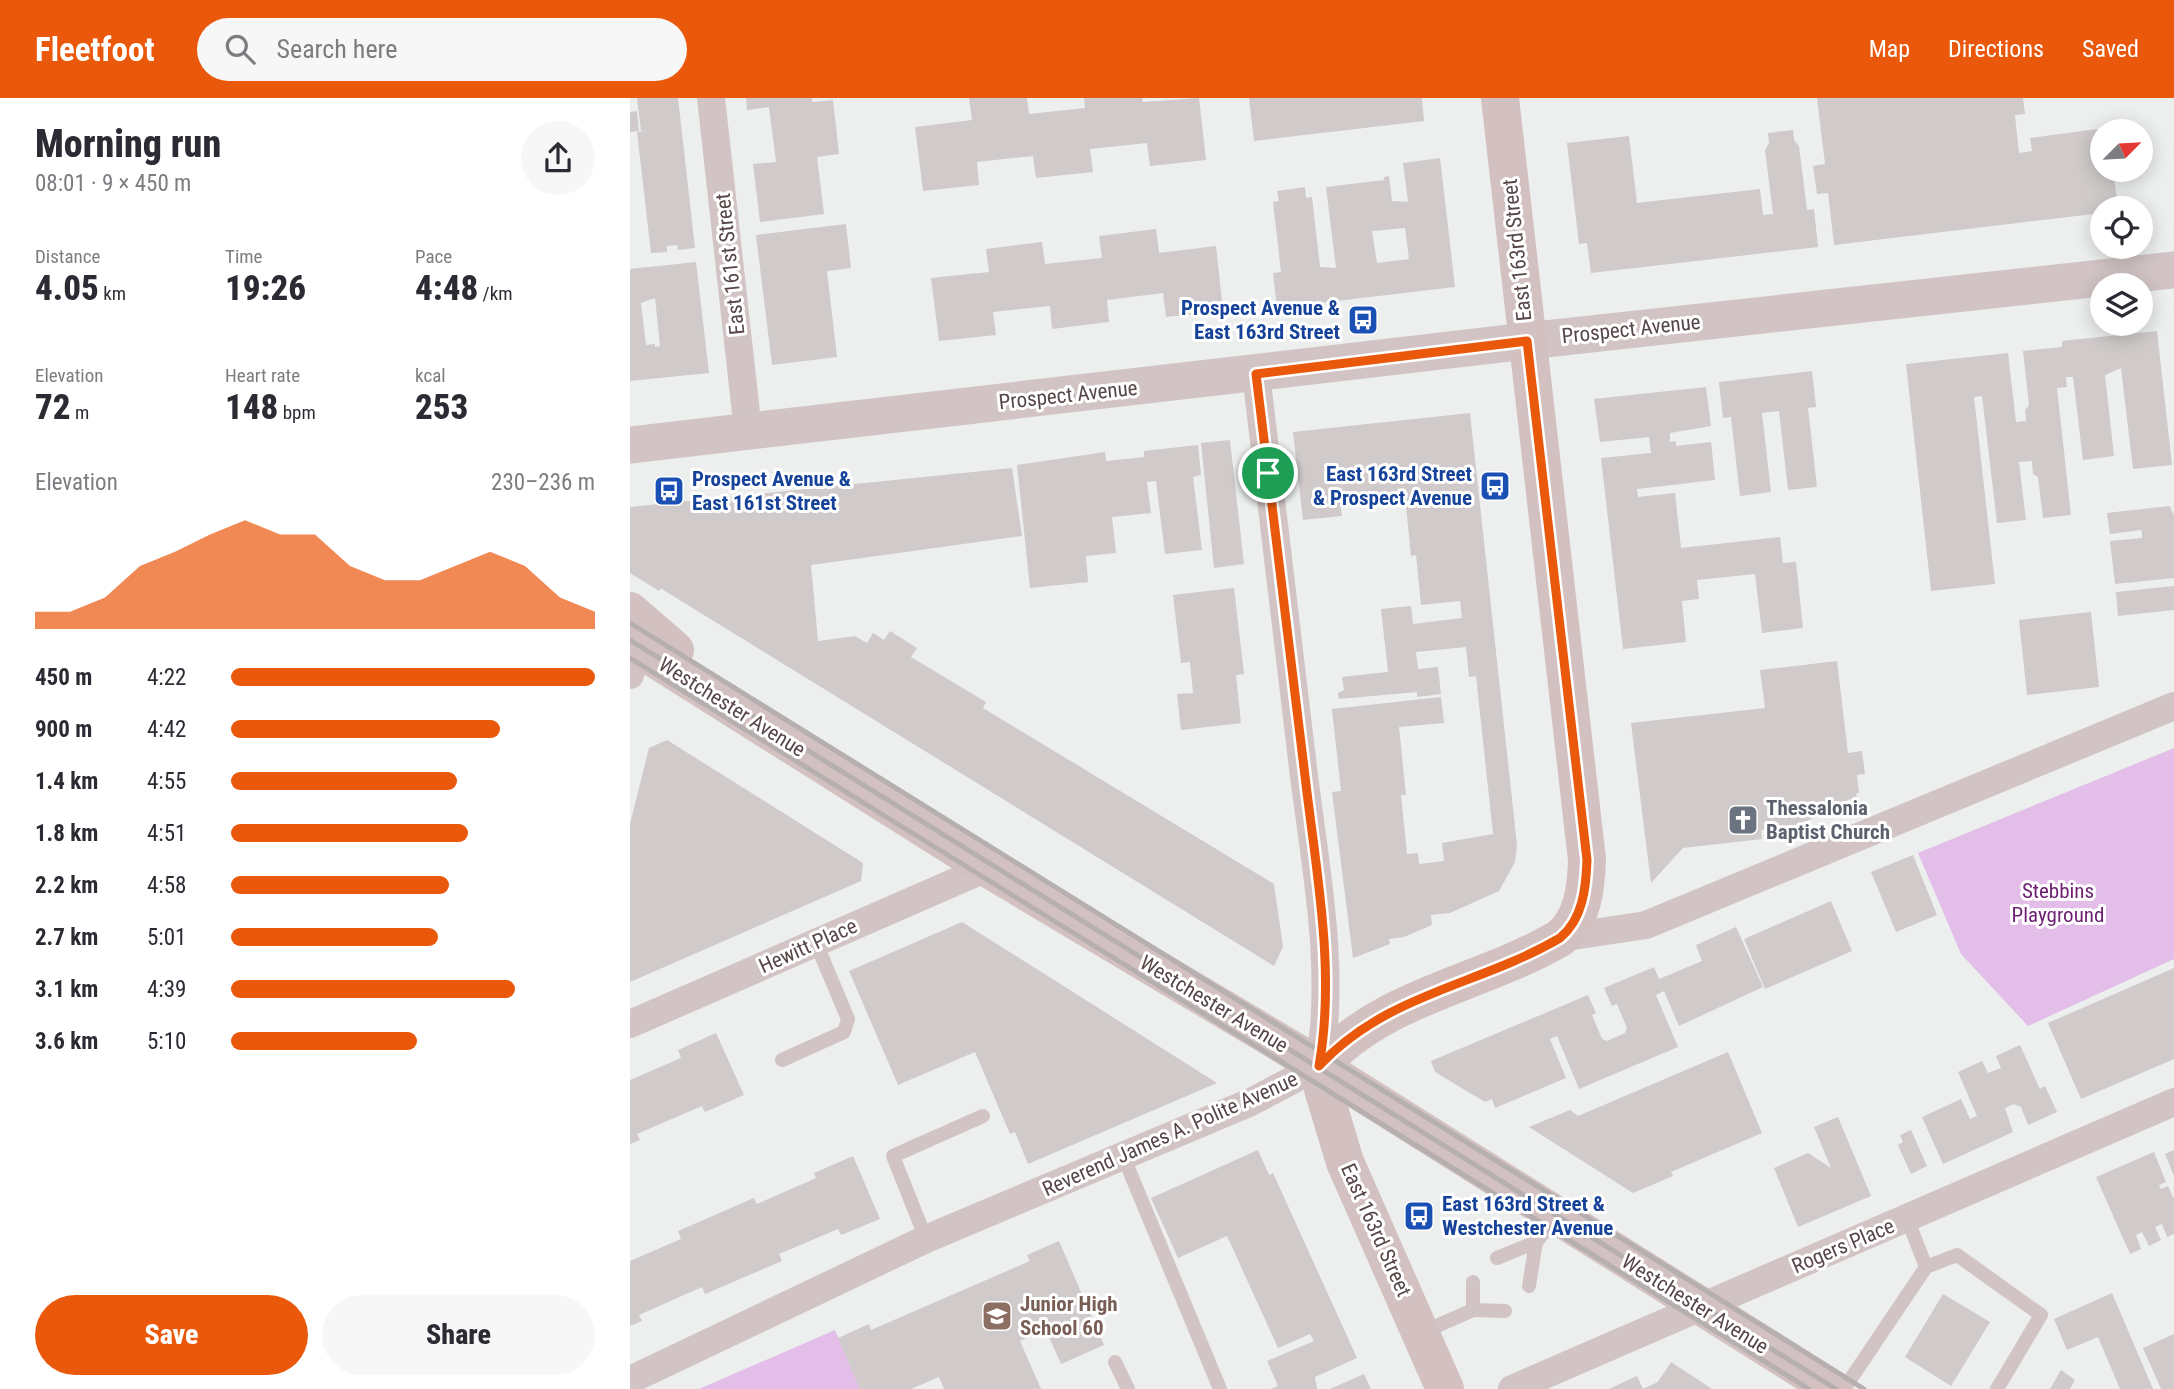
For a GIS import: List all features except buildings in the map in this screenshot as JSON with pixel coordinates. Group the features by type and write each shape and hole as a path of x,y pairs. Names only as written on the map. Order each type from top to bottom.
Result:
{"main road":[{"name":"East 163rd Street","path":"1500,98 1587,860 1581,908 1568,932 1560,938"},
{"name":"Westchester Avenue","path":"632,644 987,868 1319,1066 1546,1229 1699,1308 1833,1389"},
{"name":"Reverend James A. Polite Avenue","path":"1319,1066 1353,1033 1379,1017 1560,938"},
{"name":"East 163rd Street","path":"1319,1066 1322,1089 1345,1162 1445,1389"}],"street":[{"name":"East 161st Street","path":"711,98 748,431"},
{"name":"Prospect Avenue","path":"630,445 1527,341 2174,270"},
{"path":"1256,374 1316,870 1326,976 1326,1028 1319,1066"},
{"name":"Reverend James A. Polite Avenue","path":"1560,938 1646,925 2174,706"},
{"name":"Hewitt Place","path":"630,1024 987,868"},
{"name":"Reverend James A. Polite Avenue","path":"630,1381 926,1239 1124,1158 1260,1098 1319,1066"},
{"name":"Rogers Place","path":"1512,1389 2174,1102"}],"lane":[{"path":"782,1060 844,1032 848,1018 816,943"},
{"path":"926,1239 892,1156 983,1116"},
{"path":"1124,1158 1220,1389"},
{"path":"1907,1218 1926,1267"},
{"path":"1497,1258 1546,1229"},
{"path":"1529,1286 1546,1229"},
{"path":"1844,1389 1926,1267 1957,1255 2041,1315 1997,1389"},
{"path":"1473,1282 1473,1310"},
{"path":"1421,1334 1473,1310 1504,1311"},
{"path":"1115,1362 1128,1389"}],"green space":[{"name":"Stebbins Playground","path":"2174,748 2174,959 2028,1026 1961,954 1918,853"},
{"path":"835,1330 860,1389 699,1389"}],"railway":[{"path":"630,623 1864,1389"},
{"path":"630,640 1836,1389"},
{"path":"630,658 1809,1389"}],"place":[{"name":"Prospect Avenue & East 163rd Street","path":"1363,320"},
{"name":"East 163rd Street & Prospect Avenue","path":"1495,486"},
{"name":"Prospect Avenue & East 161st Street","path":"669,491"},
{"name":"Thessalonia Baptist Church","path":"1743,820"},
{"name":"East 163rd Street & Westchester Avenue","path":"1419,1216"},
{"name":"Junior High School 60","path":"997,1316"}],"route":[{"path":"1527,341 1587,860 1581,908 1568,932 1549,945 1388,1012 1353,1033 1319,1066 1326,1028 1326,976 1316,870 1268,473 1256,374 1527,341"}]}
